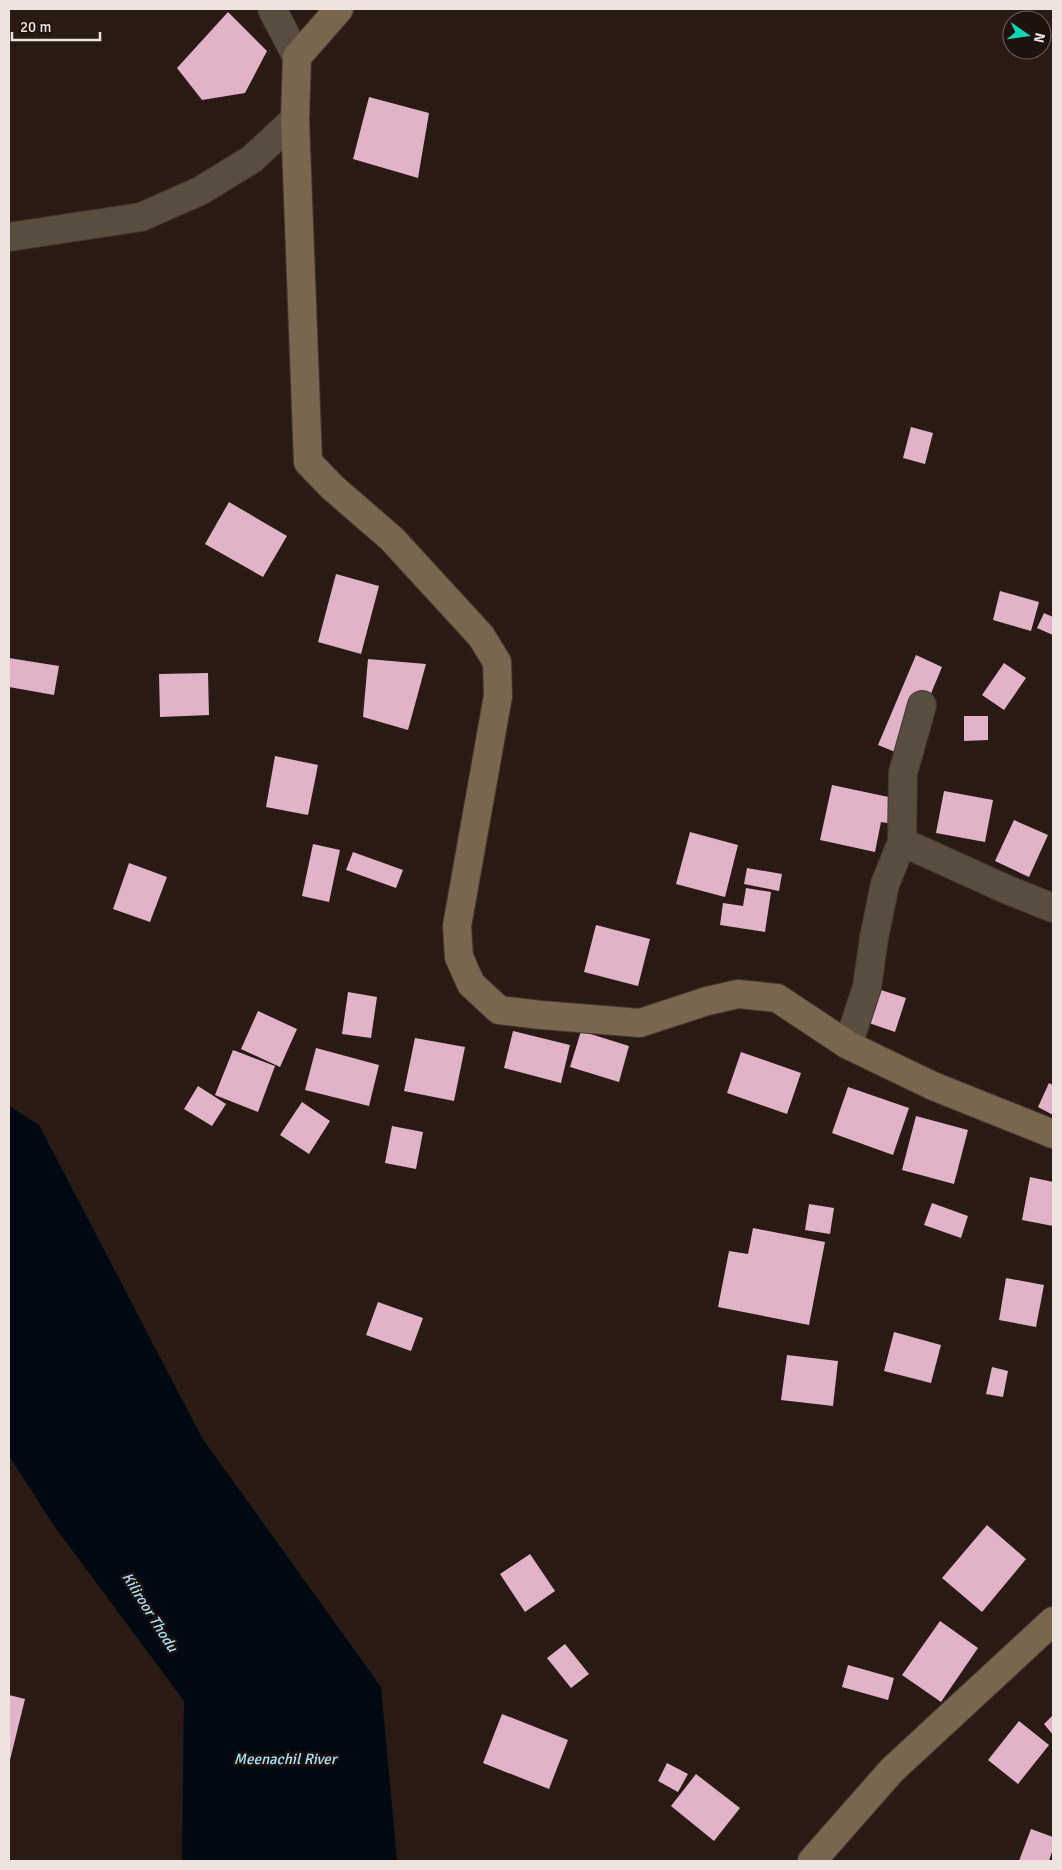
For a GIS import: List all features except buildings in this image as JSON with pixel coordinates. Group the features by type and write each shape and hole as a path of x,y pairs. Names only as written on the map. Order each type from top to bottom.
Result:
{"main road":[{"path":"339,9 297,57 295,119 308,462 332,487 392,539 481,636 497,662 498,696 457,926 459,957 471,984 499,1010 640,1023 706,1001 738,994 777,998 848,1045 932,1086 1053,1134"},
{"path":"812,1861 892,1770 1053,1621"}],"street":[{"path":"272,9 297,57"},
{"path":"9,237 141,217 200,191 252,159 295,119"},
{"path":"848,1045 867,987 874,938 885,884 902,842 903,773 922,705"},
{"path":"902,842 1008,890 1053,908"}],"water":[{"name":"Meenachil River","path":"9,1106 39,1125 202,1438 381,1687 397,1861 182,1861 184,1701 55,1527 9,1456"}],"water label":[{"name":"Kiliroor Thodu","path":"150,1612"}]}
